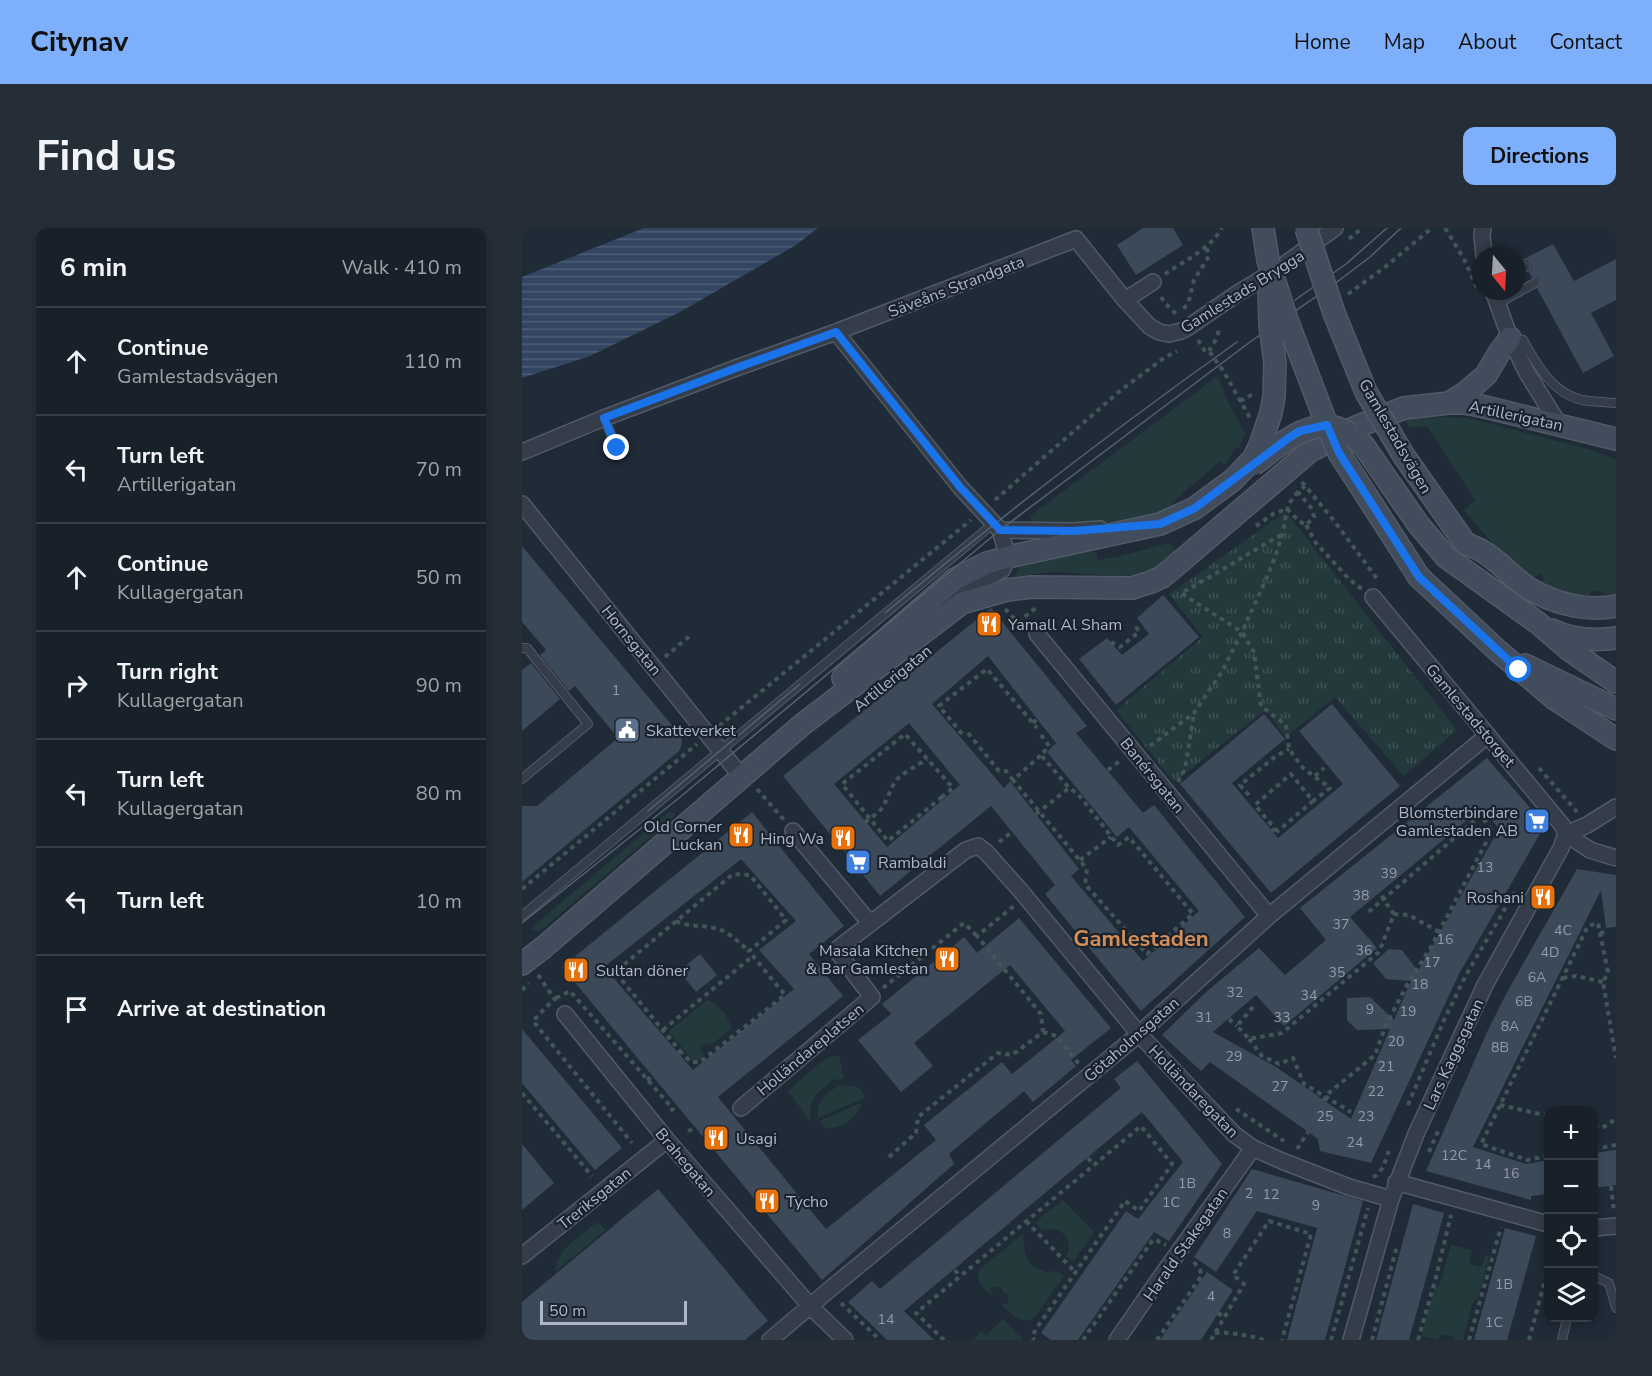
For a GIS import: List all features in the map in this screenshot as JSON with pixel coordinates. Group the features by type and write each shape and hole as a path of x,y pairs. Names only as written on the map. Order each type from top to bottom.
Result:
{"main road":[{"path":"1263,228 1268,260 1287,320 1339,453 1419,577 1498,651 1555,699 1616,739"},
{"name":"Gamlestadsvägen","path":"1306,228 1334,313 1366,392 1404,456 1500,597"},
{"name":"Artillerigatan","path":"1233,480 1253,459 1260,445 1274,396 1275,363 1270,325 1268,260"},
{"path":"1449,404 1486,375 1510,338"},
{"name":"Artillerigatan","path":"803,724 962,603 1006,590 1032,587 1132,588 1162,577 1310,451 1356,427 1404,408 1464,403 1558,423 1616,439"},
{"name":"Artillerigatan","path":"530,970 544,947 749,787 831,690 855,666 955,579 987,563 1008,557 1160,524 1195,508 1300,431 1327,425"},
{"name":"Gamlestadsvägen","path":"1327,425 1352,435 1364,446 1418,524 1446,557 1538,623 1568,649 1616,682"},
{"path":"1465,543 1483,551 1529,589 1556,601 1594,609 1616,606"},
{"path":"1538,623 1576,638 1598,640 1616,638"},
{"path":"1498,651 1616,710"}],"street":[{"name":"Gamlestads Brygga","path":"1076,239 1149,326 1159,332 1169,334 1188,328 1238,293 1281,267 1335,228"},
{"path":"1483,228 1483,246"},
{"name":"Säveåns Strandgata","path":"522,452 604,418 836,332 1076,239"},
{"path":"1125,300 1153,282"},
{"path":"1491,300 1527,373 1558,423"},
{"path":"836,332 960,487 997,527 1008,557"},
{"name":"Hornsgatan","path":"522,504 749,787"},
{"path":"997,527 1074,531 1160,524"},
{"name":"Artillerigatan","path":"882,662 914,627 956,595 1002,570 1008,557"},
{"name":"Gamlestadstorget","path":"1372,597 1562,825 1566,834"},
{"name":"Banérsgatan","path":"1037,634 1269,916"},
{"name":"Götaholmsgatan","path":"770,1340 1139,1034 1269,916 1488,735"},
{"path":"1566,834 1587,825 1616,807"},
{"path":"793,831 870,923"},
{"path":"1566,834 1590,850 1616,858"},
{"name":"Lars Kaggsgatan","path":"1350,1340 1396,1182 1416,1134 1485,985 1561,848 1566,834"},
{"name":"Holländareplatsen","path":"741,1107 872,997 836,950 966,850 978,846 986,852 1022,894"},
{"name":"Holländaregatan","path":"1022,894 1139,1034 1233,1134 1253,1148 1349,1187 1391,1199"},
{"name":"Brahegatan","path":"565,1014 667,1140 810,1306 845,1340"},
{"name":"Treriksgatan","path":"522,1256 667,1140"},
{"name":"Harald Stakegatan","path":"1118,1340 1253,1148"},
{"path":"1396,1182 1544,1223"},
{"path":"1598,1226 1615,1219"}],"lane":[{"path":"1526,286 1535,283"},
{"path":"1510,338 1523,340 1539,369 1559,389 1585,401 1616,403"},
{"path":"604,418 617,448"},
{"path":"522,916 720,750 997,527"},
{"path":"522,648 526,648 588,724 522,779"},
{"path":"1598,1278 1609,1283 1616,1308"},
{"path":"1562,1340 1566,1322"}],"path":[{"path":"1188,328 1165,303 1153,282 1206,246 1217,237 1222,228"},
{"path":"1347,295 1432,228"},
{"path":"1445,228 1472,271"},
{"path":"1189,344 1189,300 1194,280 1209,256 1206,246"},
{"path":"1209,351 1217,337 1218,327"},
{"path":"1200,344 1204,350 1209,351 1240,400 1259,391"},
{"path":"522,889 982,511 1121,390 1180,349"},
{"path":"1144,748 1151,746 1194,713 1223,670 1266,579 1282,535 1290,500 1305,486 1335,522 1378,581"},
{"path":"1298,492 1314,513 1312,520 1306,525"},
{"path":"1287,509 1306,525 1316,543 1349,579 1372,597"},
{"path":"1254,527 1273,514 1287,509"},
{"path":"1282,535 1181,593 1242,632 1254,652 1262,706 1286,725 1289,750 1303,768 1332,790 1313,801 1278,831 1273,830 1255,805 1291,774 1313,801"},
{"path":"1004,608 1018,622 1042,604"},
{"path":"1111,642 1120,647 1139,632 1135,625"},
{"path":"962,734 939,706 987,669 1038,728"},
{"path":"1178,788 1178,782 1185,769 1194,713"},
{"path":"1033,723 1037,719"},
{"path":"968,733 999,771 1006,771 1038,813 1087,869 1085,884 1147,954 1193,914 1129,837 1118,845 1079,794 1069,788 1041,755"},
{"path":"905,734 927,759 953,788 888,841 842,784 905,734"},
{"path":"1013,780 1049,746 1041,735"},
{"path":"1249,795 1240,785 1276,756 1289,750"},
{"path":"865,822 884,806 894,783 900,776 927,759"},
{"path":"1108,770 1121,760"},
{"path":"1315,776 1324,768"},
{"path":"765,782 749,787 793,831"},
{"path":"1038,813 1069,788"},
{"path":"1325,1099 1375,1054 1386,1025 1439,932 1492,831 1481,815 1365,915"},
{"path":"1485,821 1489,816"},
{"path":"996,845 1012,832"},
{"path":"1080,861 1111,837"},
{"path":"832,848 837,843"},
{"path":"1142,853 1147,849"},
{"path":"676,921 725,931 749,951 785,995 700,1062 691,1062 679,1052 615,972 676,921 733,874 750,874 786,920 749,951"},
{"path":"1408,1106 1444,1020 1466,975 1520,884"},
{"path":"1381,891 1383,899 1394,914 1409,915 1439,932"},
{"path":"977,936 1022,894"},
{"path":"780,912 784,908"},
{"path":"1249,1039 1282,1033 1379,952 1394,914"},
{"path":"872,997 964,923 1041,1014 1043,1032"},
{"path":"1544,1157 1527,1160 1481,1144 1543,1013 1588,926 1598,923 1608,972 1603,982 1616,1058"},
{"path":"1600,933 1607,932"},
{"path":"663,1030 753,956"},
{"path":"530,970 547,968"},
{"path":"530,970 565,1014"},
{"path":"1562,978 1576,976 1603,982"},
{"path":"1237,1026 1253,1007"},
{"path":"1439,1017 1444,1020"},
{"path":"1229,1019 1262,1056 1279,1064 1293,1058 1304,1084 1351,1113"},
{"path":"1043,1032 1057,1036 1089,1076"},
{"path":"890,1157 916,1133 918,1118 980,1067 998,1053 1012,1055 1043,1032"},
{"path":"647,1080 652,1076"},
{"path":"522,1093 592,1176"},
{"path":"1500,1106 1544,1115"},
{"path":"1234,1108 1305,1155"},
{"path":"1598,1127 1602,1128 1616,1119"},
{"path":"1426,1159 1443,1122"},
{"path":"944,1340 916,1313 1141,1126 1172,1164 1138,1211 1125,1201 1036,1329 1032,1337 1034,1340"},
{"path":"1483,1127 1489,1128"},
{"path":"688,1131 695,1128"},
{"path":"1297,1150 1308,1132"},
{"path":"1598,1149 1616,1145"},
{"path":"1366,1177 1377,1176 1389,1150"},
{"path":"1088,1158 1094,1165"},
{"path":"1611,1186 1615,1219"},
{"path":"1331,1340 1367,1211 1366,1202"},
{"path":"1418,1340 1452,1211"},
{"path":"1026,1221 1075,1272"},
{"path":"1210,1340 1244,1284 1233,1275 1269,1221 1311,1233 1282,1340"},
{"path":"1468,1340 1502,1224 1511,1227"},
{"path":"1102,1233 1108,1238"},
{"path":"1372,1340 1400,1236"},
{"path":"1083,1340 1085,1333 1137,1258 1154,1239 1166,1245"},
{"path":"1157,1340 1202,1275 1192,1260 1192,1254"},
{"path":"955,1269 960,1276"},
{"path":"1529,1340 1544,1284"},
{"path":"841,1303 880,1340"},
{"path":"1050,1308 1056,1312"},
{"path":"1218,1313 1224,1317"},
{"path":"1215,1333 1247,1335 1263,1340"}],"green space":[{"path":"1218,376 1227,400 1245,433 1239,448 1236,448 1224,465 1219,462 1173,502 1172,507 1121,523 1086,525 1032,523 1030,516"},
{"path":"1469,418 1591,450 1616,459 1616,594 1590,591 1589,598 1559,590 1542,582 1544,577 1540,573 1533,579 1496,547 1464,510 1475,500 1427,426 1410,428 1404,419"},
{"path":"1286,512 1457,730 1404,776 1335,697 1286,737 1265,710 1174,782 1116,710 1203,637 1169,594"},
{"path":"1169,543 1177,551 1152,568 1131,575 1050,572 1015,577 1020,562 1077,552 1096,552 1098,560"},
{"path":"670,811 676,815 544,928 537,932 531,929 533,926"},
{"path":"707,1000 723,1011 731,1029 710,1046 707,1043 700,1049 705,1056 698,1060 692,1059 669,1031"},
{"path":"839,1056 844,1078 834,1079 818,1094 812,1102 810,1121 788,1091 822,1061"},
{"path":"842,1085 858,1087 866,1097 818,1118 818,1107 823,1097"},
{"path":"861,1103 857,1114 843,1125 826,1128 819,1121"},
{"path":"1063,1200 1094,1232 1074,1261 1066,1257 1069,1244 1064,1234 1055,1229 1042,1231 1035,1222"},
{"path":"597,1222 606,1230 556,1271 560,1255 565,1249"},
{"path":"1023,1234 1025,1253 1031,1265 1046,1272 1057,1271 1064,1276 1035,1317 1021,1320 1002,1305 1003,1303 1008,1304 1008,1294 1003,1292 999,1286 990,1288 993,1296 981,1285 978,1275 979,1270"},
{"path":"1451,1245 1472,1250 1469,1264 1481,1267 1486,1255 1489,1256 1478,1298 1472,1304 1463,1340 1454,1340 1452,1336 1445,1334 1438,1340 1421,1336 1435,1287 1440,1284"},
{"path":"1003,1319 1022,1337 1020,1340 973,1340 981,1331 986,1336"}],"water":[{"path":"644,228 818,228 796,245 680,312 590,356 522,378 522,277"}],"building":[{"path":"1143,228 1173,228 1183,245 1136,275 1117,245"},
{"path":"1553,244 1574,281 1616,259 1616,300 1591,313 1614,356 1583,373 1537,288 1540,286 1540,281 1538,278 1532,278 1529,272 1532,268 1526,258"},
{"path":"522,546 681,736 682,744 679,751 522,882 522,806 537,806 618,738 575,686 569,691 540,655 546,650 522,622"},
{"path":"1163,595 1199,637 1116,705 1079,659 1107,638 1122,655 1149,634 1137,618"},
{"path":"991,608 1087,726 1076,733 1143,813 1154,805 1245,917 1141,1011 1045,894 1055,885 991,806 880,896 783,776","holes":["988,656 1056,743 1047,752 1117,837 1129,827 1199,911 1143,961 1071,876 1079,869 1010,781 1004,788 932,704","909,723 960,785 887,847 834,784"]},
{"path":"531,663 560,699 522,731 522,670"},
{"path":"1332,704 1400,786 1271,893 1180,784 1264,714 1285,739 1232,783 1278,838 1343,784 1299,731"},
{"path":"1487,758 1545,825 1459,974 1371,1163 1320,1151 1318,1139 1210,1062 1201,1071 1162,1035 1206,992 1259,948 1285,975 1326,940 1300,908","holes":["1482,808 1499,829 1418,971 1402,950 1389,949 1373,963 1386,979 1411,981 1394,1020 1370,997 1347,998 1347,1020 1357,1030 1390,1029 1351,1119 1276,1067 1213,1032 1256,995 1284,1026 1377,948 1350,917"]},
{"path":"752,812 844,926 809,954 843,996 718,1097 826,1229 936,1140 924,1125 1002,1062 1012,1074 1065,1031 1010,965 914,1043 933,1066 901,1092 858,1040 891,1014 882,1004 964,937 977,953 1019,918 1111,1028 1071,1060 1076,1066 1033,1102 1024,1091 949,1154 954,1164 822,1280 562,967","holes":["741,859 796,921 759,950 794,989 693,1070 604,967"]},
{"path":"1577,869 1616,875 1616,927 1606,928 1601,890 1473,1147 1526,1164 1544,1161 1544,1194 1531,1196 1531,1200 1426,1171 1506,994"},
{"path":"700,954 717,975 696,992 679,971"},
{"path":"522,1029 622,1148 595,1170 522,1083"},
{"path":"1137,1061 1222,1164 1169,1241 1154,1232 1078,1340 1051,1340 1041,1333 1126,1211 1138,1219 1183,1162 1142,1112 904,1311 934,1340 887,1340 848,1302 872,1281 880,1289 1121,1088 1114,1079"},
{"path":"522,1144 554,1183 522,1210"},
{"path":"1616,1150 1616,1185 1598,1187 1598,1152"},
{"path":"1252,1169 1363,1201 1325,1340 1287,1340 1317,1228 1257,1211 1216,1272 1194,1257"},
{"path":"658,1189 768,1321 745,1340 522,1340 522,1302"},
{"path":"1413,1204 1444,1213 1409,1340 1376,1340"},
{"path":"1505,1228 1536,1236 1507,1340 1474,1340"},
{"path":"1207,1272 1233,1290 1201,1340 1160,1340"}],"tram line":[{"path":"1295,300 1346,264 1387,228"},
{"path":"522,923 679,798 1000,530 1250,342 1333,285 1370,257 1401,228"},
{"path":"885,613 1058,474 1237,342"},
{"path":"648,811 800,684"}],"place":[{"name":"Yamall Al Sham","path":"989,624"},
{"name":"Skatteverket","path":"627,730"},
{"name":"Blomsterbindare Gamlestaden AB","path":"1537,821"},
{"name":"Old Corner Luckan","path":"741,835"},
{"name":"Hing Wa","path":"843,838"},
{"name":"Rambaldi","path":"858,862"},
{"name":"Roshani","path":"1543,897"},
{"name":"Masala Kitchen & Bar Gamlestan","path":"947,959"},
{"name":"Sultan döner","path":"576,970"},
{"name":"Usagi","path":"716,1138"},
{"name":"Tycho","path":"767,1201"}],"district":[{"name":"Gamlestaden","path":"1141,938"}],"route":[{"path":"617,448 604,418 836,332 960,487 1000,530 1074,531 1160,524 1195,508 1300,431 1327,425 1339,453 1419,577 1519,670"}]}
